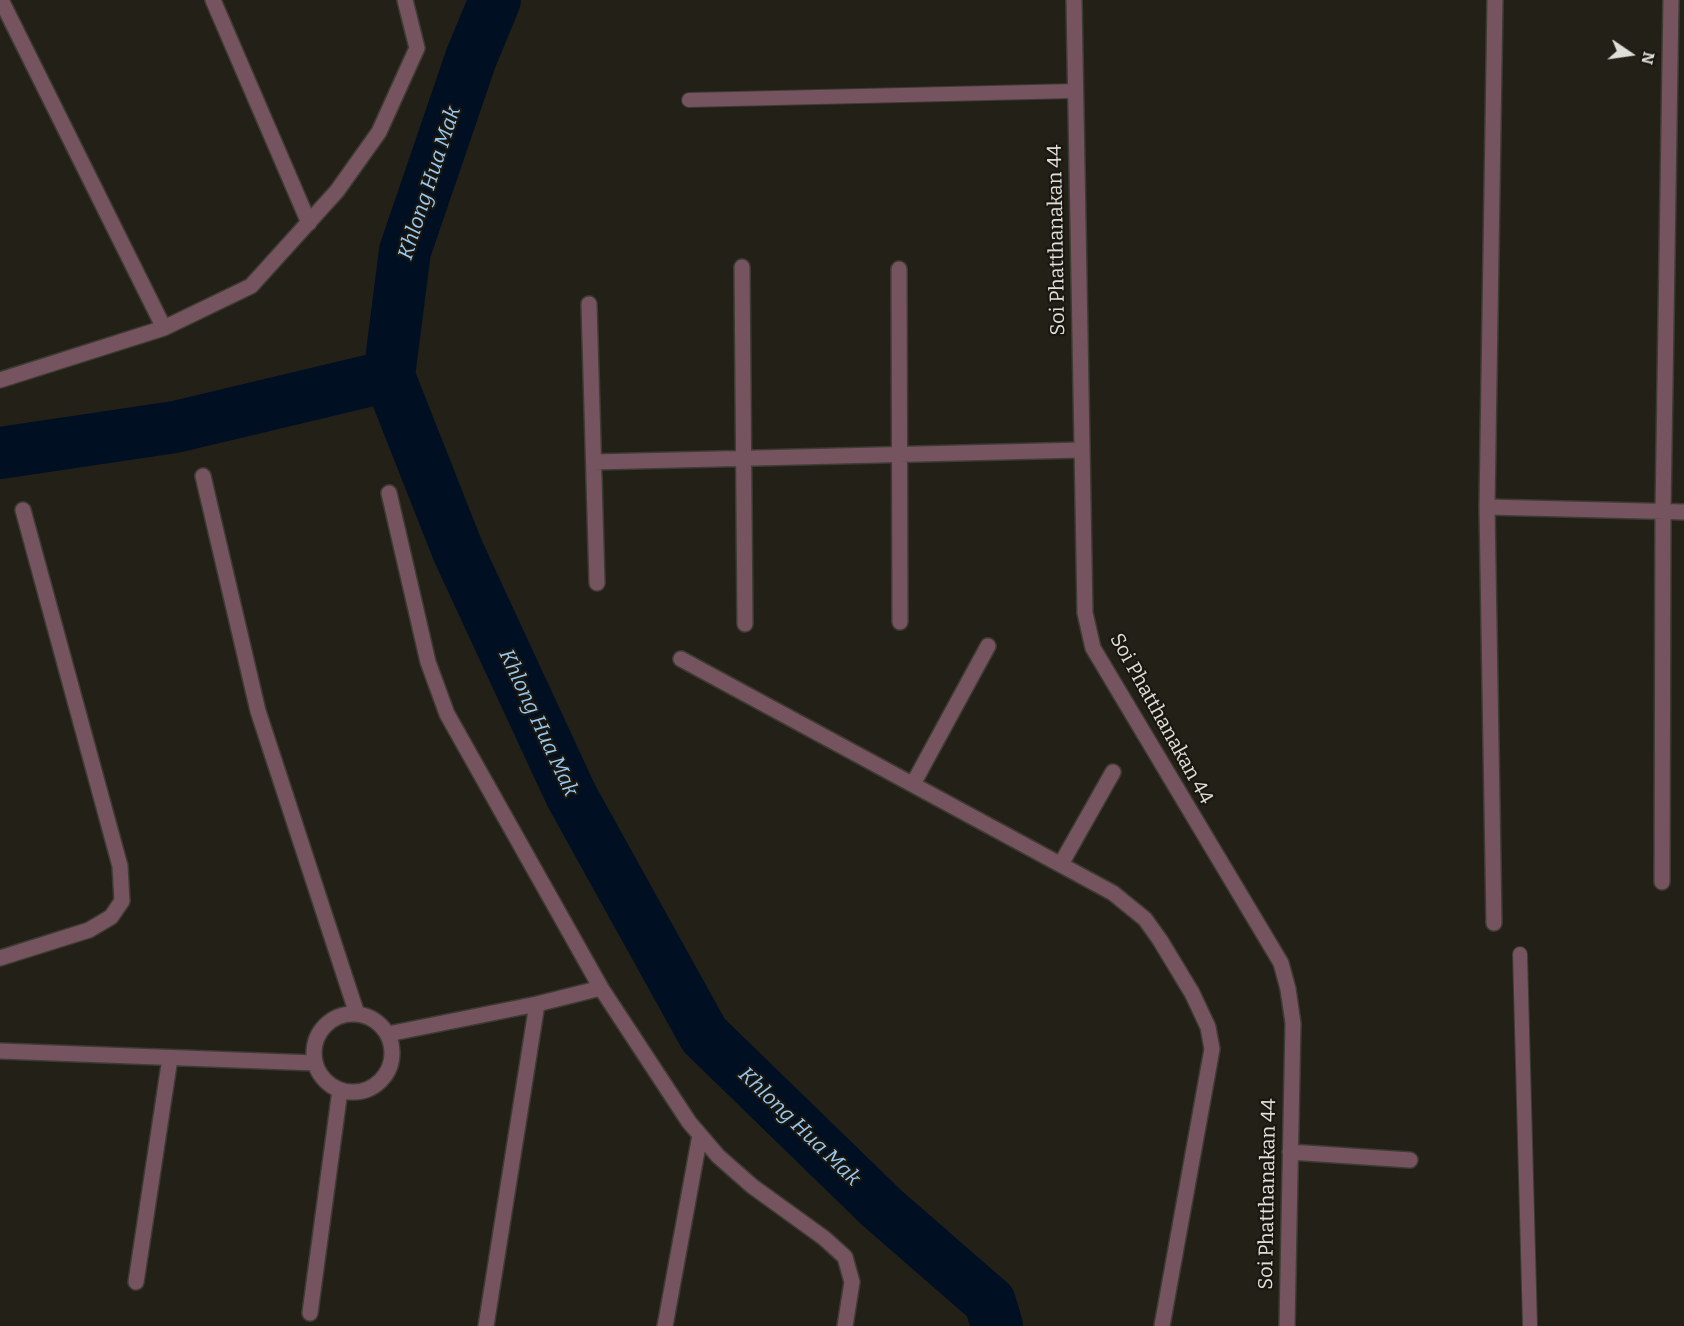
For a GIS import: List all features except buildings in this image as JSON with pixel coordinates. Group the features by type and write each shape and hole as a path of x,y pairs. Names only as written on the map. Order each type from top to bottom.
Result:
{"street":[{"path":"1,0 164,328"},
{"path":"213,0 309,223"},
{"path":"0,380 164,328 251,286 337,191 379,132 417,48 405,0"},
{"name":"Soi Phatthanakan 44","path":"1074,0 1085,613 1094,648 1281,963 1288,988 1293,1023 1287,1326"},
{"path":"1494,923 1486,507 1495,0"},
{"path":"1662,882 1663,512 1671,0"},
{"path":"742,267 745,624"},
{"path":"899,269 900,622"},
{"path":"589,304 597,583"},
{"path":"594,462 1082,450"},
{"path":"204,476 258,711 357,1014"},
{"path":"389,493 428,662 447,714 601,988 689,1122 718,1156 752,1186 824,1238 845,1257 852,1282 845,1326"},
{"path":"1486,507 1684,512"},
{"path":"0,958 89,930 111,917 122,901 120,866 23,510"},
{"path":"913,784 988,646"},
{"path":"681,659 1113,893 1145,919 1186,984 1208,1027 1212,1048 1162,1326"},
{"path":"1061,864 1113,772"},
{"path":"388,1034 537,1004 601,988"},
{"path":"486,1326 537,1004"},
{"path":"357,1014 375,1021 388,1034 393,1053 388,1071 376,1085 359,1092 340,1090 324,1080 315,1063 315,1044 324,1028 339,1017 357,1014"},
{"path":"0,1051 315,1063"},
{"path":"136,1282 170,1058"},
{"path":"310,1313 340,1090"},
{"path":"664,1326 700,1135"},
{"path":"1290,1152 1410,1160"}],"lane":[{"path":"689,100 1076,91"},
{"path":"1520,954 1530,1326"}],"waterway":[{"name":"Khlong Hua Mak","path":"495,0 471,58 405,251 389,376 458,551 571,795 704,1035 882,1208 990,1302 997,1326"},
{"path":"0,453 175,427 389,376"}]}
